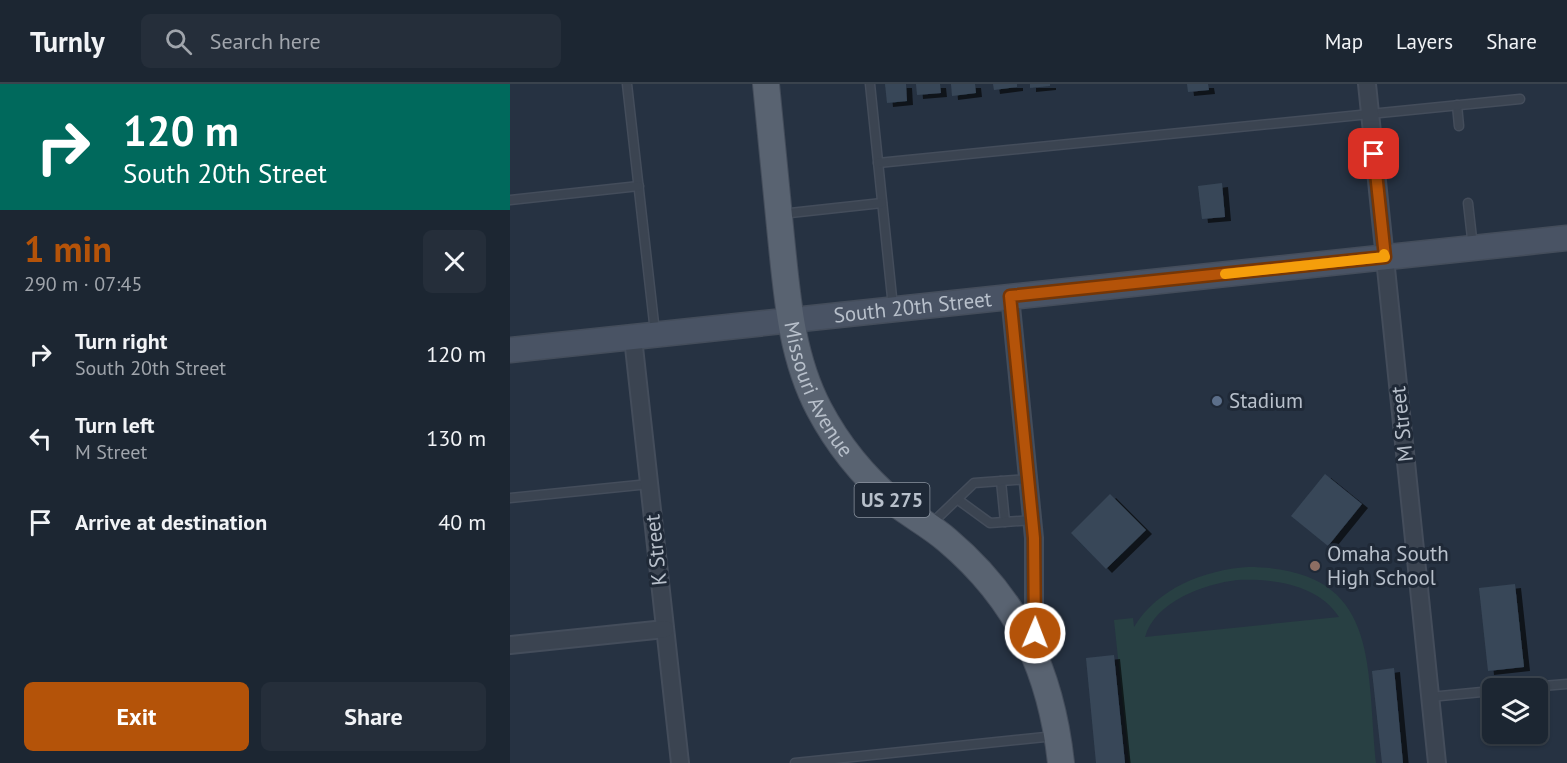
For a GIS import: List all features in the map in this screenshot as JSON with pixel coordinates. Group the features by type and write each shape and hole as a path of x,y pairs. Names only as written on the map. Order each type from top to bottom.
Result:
{"main road":[{"name":"Missouri Avenue","path":"766,84 790,320 805,377 832,431 851,459 896,503 929,526 969,559 990,582 1021,625 1034,652"},
{"name":"US 275","path":"1034,652 1045,677 1058,735 1061,763"}],"street":[{"name":"M Street","path":"1367,84 1437,763"},
{"name":"South 20th Street","path":"510,350 1567,238"},
{"path":"1010,296 1033,520 1036,578 1034,652"},
{"name":"K Street","path":"644,337 649,484 680,763"},
{"path":"510,645 665,629"}],"lane":[{"path":"627,84 639,186 644,337"},
{"path":"870,84 893,308"},
{"path":"878,163 1520,99"},
{"path":"1457,105 1459,126"},
{"path":"510,200 639,186"},
{"path":"1468,202 1473,248"},
{"path":"779,214 882,203"},
{"path":"929,526 974,483 1029,479"},
{"path":"1001,481 1005,522"},
{"path":"510,498 649,484"},
{"path":"957,499 990,523 1033,520"},
{"path":"1548,686 1567,684"},
{"path":"1430,697 1482,692"},
{"path":"795,763 1058,735"}],"green space":[{"path":"1248,567 1291,572 1323,584 1344,603 1358,628 1366,657 1376,763 1129,763 1114,620 1133,618 1134,627 1144,613 1169,592 1199,577","holes":["1251,580 1280,582 1307,591 1320,597 1339,617 1145,637 1159,613 1183,596 1224,582"]}],"building":[{"path":"885,84 906,84 907,101 887,103"},
{"path":"916,84 940,84 941,93 917,95"},
{"path":"951,84 975,84 976,93 952,96"},
{"path":"993,84 1017,84 1017,87 994,90"},
{"path":"1030,84 1050,84 1050,86 1030,88"},
{"path":"1187,84 1208,84 1209,90 1188,92"},
{"path":"1222,183 1225,217 1202,219 1198,186"},
{"path":"1325,474 1362,504 1328,546 1291,516"},
{"path":"1110,494 1146,530 1106,569 1071,533"},
{"path":"1515,584 1524,667 1488,671 1479,588"},
{"path":"1114,655 1125,763 1096,763 1086,658"},
{"path":"1394,668 1403,763 1382,763 1372,671"}],"slow traffic":[{"path":"1225,274 1385,257 1384,254"}],"place":[{"name":"Stadium","path":"1217,401"},
{"name":"Omaha South High School","path":"1315,566"}],"route":[{"path":"1035,633 1034,538 1010,296 1385,257 1374,154"}]}
